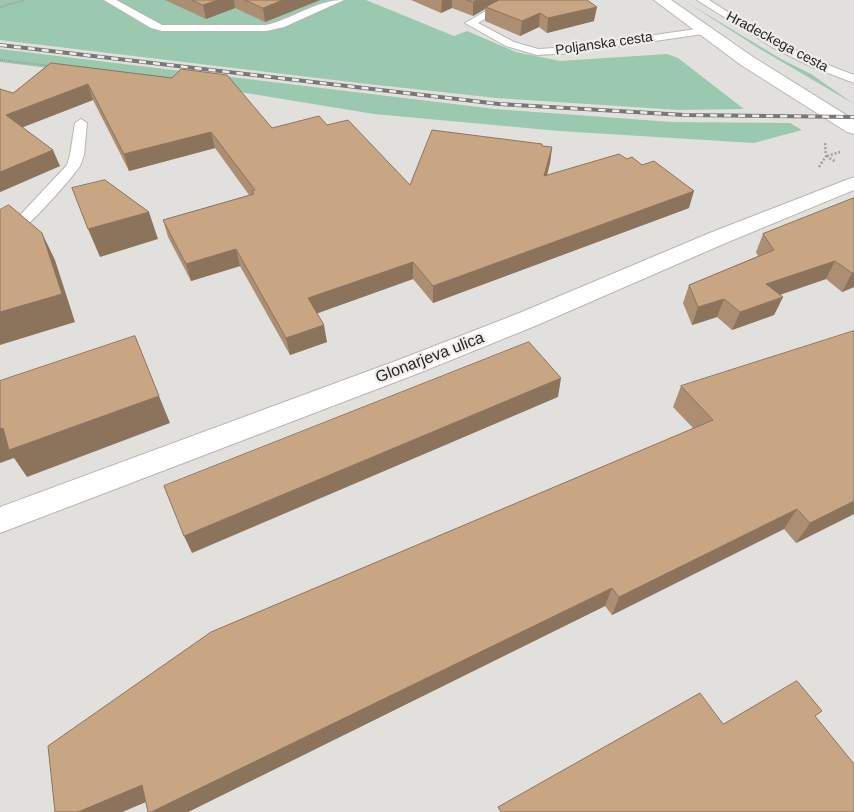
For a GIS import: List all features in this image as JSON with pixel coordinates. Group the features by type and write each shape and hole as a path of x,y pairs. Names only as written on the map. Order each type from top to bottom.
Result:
{"street":[{"path":"661,0 702,31 747,61 854,128"},
{"name":"Glonarjeva ulica","path":"0,520 410,366 526,320 720,237 854,183"}],"lane":[{"path":"109,0 155,26 189,29 266,28 280,25 339,0"},
{"name":"Poljanska cesta","path":"513,0 470,23 510,44 537,52 572,50 702,31"},
{"name":"Hradeckega cesta","path":"702,0 782,48 811,63 854,79"},
{"path":"0,240 15,229 73,166 77,155 81,123"}],"path":[{"path":"0,7 25,0"},
{"path":"0,60 58,67"}],"green space":[{"path":"0,0 366,0 454,36 467,31 516,52 560,61 667,54 678,58 744,109 679,110 496,98 0,40"},
{"path":"683,0 781,59 811,74 854,104 760,49"},
{"path":"0,49 495,109 672,122 790,123 802,130 754,143 559,131 374,114 240,92 0,62"}],"building":[{"path":"192,0 218,0 203,5"},
{"path":"245,0 283,0 263,8"},
{"path":"499,0 587,0 597,7 548,18 540,13 522,21 486,7"},
{"path":"51,63 172,78 181,69 227,75 272,128 319,116 327,125 348,120 410,185 432,130 542,144 542,146 552,147 544,176 619,154 627,159 632,157 642,165 654,161 694,191 433,286 413,262 308,298 324,325 286,338 236,249 186,264 163,220 254,194 252,191 255,190 211,132 124,154 88,84 6,115 53,150 0,172 0,89 13,93"},
{"path":"105,180 149,212 88,229 72,188"},
{"path":"854,198 854,273 835,261 766,284 783,297 740,312 724,299 698,307 689,285 774,250 763,234"},
{"path":"9,205 42,233 62,294 0,312 0,210"},
{"path":"854,331 854,501 810,523 797,509 619,597 612,588 151,812 148,812 142,785 78,812 55,812 48,746 211,632 713,420 681,386"},
{"path":"135,336 159,396 9,450 3,428 0,429 0,381"},
{"path":"529,342 561,378 184,536 164,486"},
{"path":"797,681 822,711 815,716 854,764 854,812 501,812 498,807 700,693 723,724"}],"railway":[{"path":"0,45 499,104 685,115 854,117"}]}
